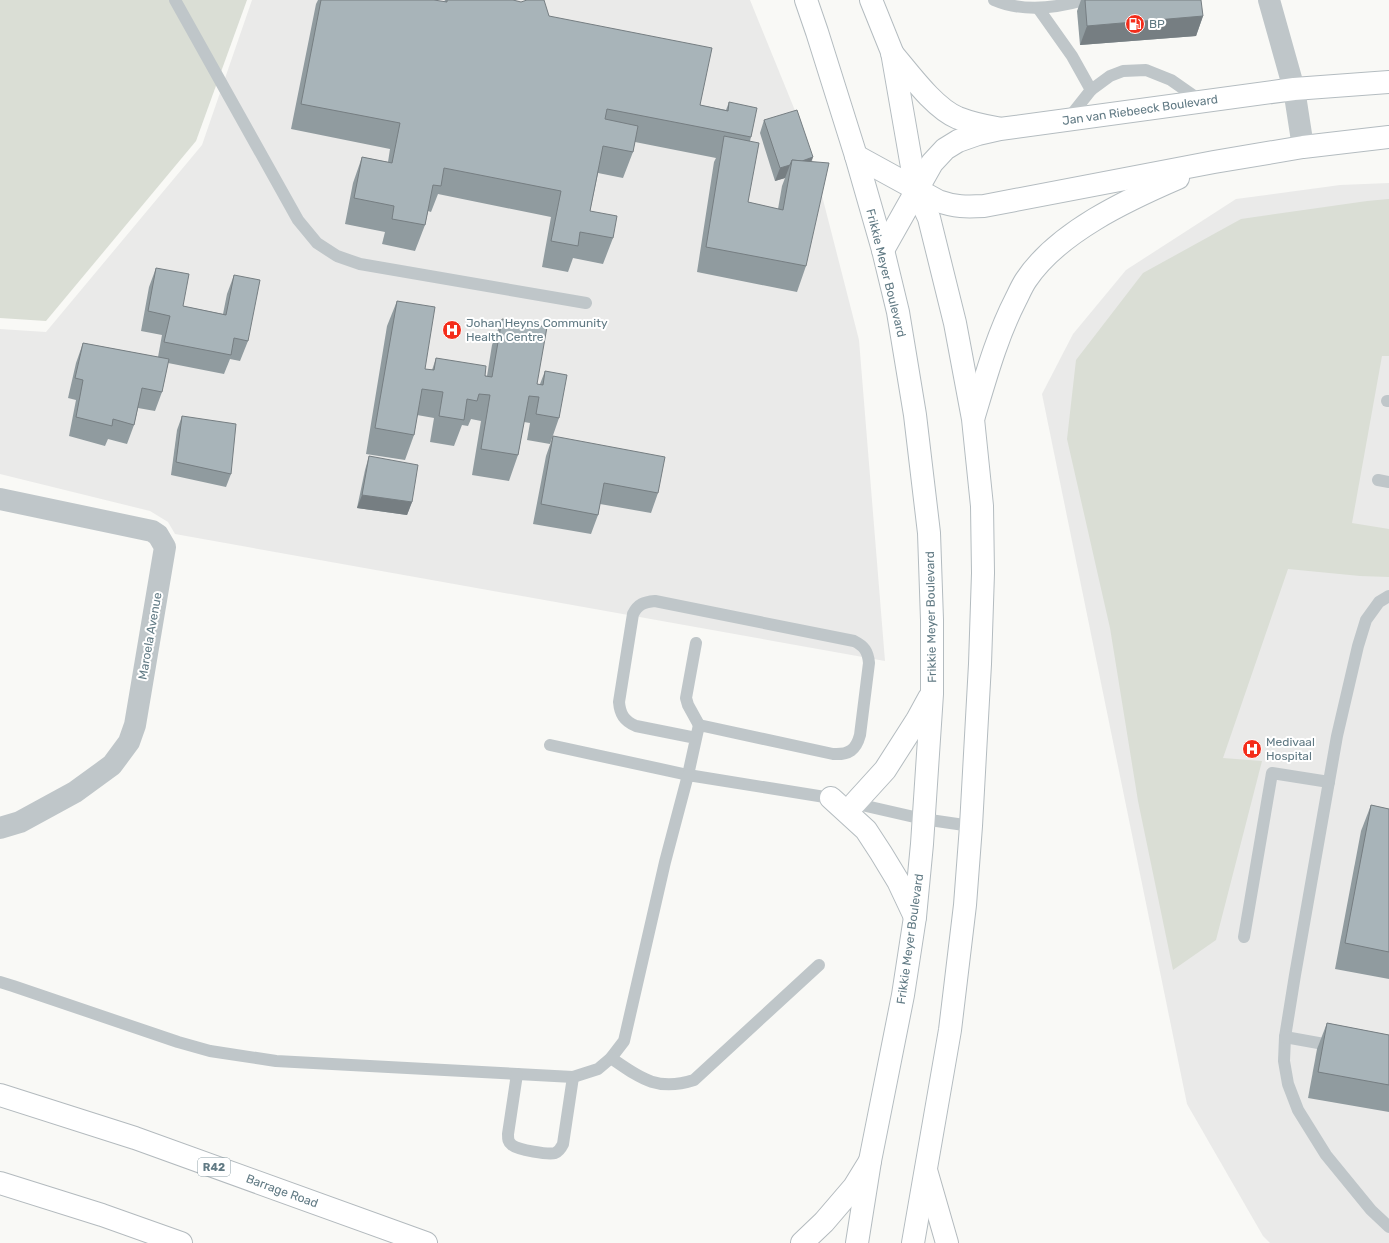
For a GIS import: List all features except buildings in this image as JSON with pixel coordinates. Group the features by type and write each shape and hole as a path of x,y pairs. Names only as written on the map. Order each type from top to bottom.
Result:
{"main road":[{"name":"Frikkie Meyer Boulevard","path":"806,0 856,156 883,250 898,312 915,415 929,533 932,620 932,694 924,819 915,916 903,996 870,1161 856,1243"},
{"path":"871,0 892,52 916,190 929,218 955,324 973,419 982,506 983,573 980,664 972,826 965,905 950,1030 913,1243"},
{"path":"892,52 919,86 938,104 957,118 975,124 1000,129"},
{"name":"Jan van Riebeeck Boulevard","path":"883,250 932,163 945,149 958,141 1000,129 1294,89 1389,82"},
{"path":"856,156 938,202 964,208 984,206 1214,162 1303,147 1389,137"},
{"path":"973,419 987,372 1005,321 1026,280 1041,261 1069,237 1101,215 1140,194 1214,162"},
{"path":"856,803 885,770 932,694"},
{"path":"831,798 866,830 898,881 915,916"},
{"name":"Barrage Road","path":"0,1095 143,1141 426,1243"},
{"path":"802,1243 824,1222 854,1187 870,1161"},
{"path":"926,1170 947,1243"},
{"path":"0,1183 181,1243"}],"street":[{"path":"1269,0 1294,89 1303,147"},
{"name":"Maroela Avenue","path":"0,499 152,531 158,535 165,547 135,725 129,742 112,765 75,792 20,822 0,828"}],"lane":[{"path":"175,0 298,220 317,243 337,256 360,264 586,303"},
{"path":"994,0 1004,4 1038,8 1075,3 1084,0"},
{"path":"1038,8 1072,56 1090,90"},
{"path":"1067,120 1090,90 1110,76 1123,71 1146,70 1171,80 1203,102"},
{"path":"1389,596 1379,602 1366,620 1358,646 1339,729 1285,1037 1284,1061 1288,1084 1298,1110 1326,1155 1371,1210 1389,1228"},
{"path":"696,738 636,726 628,723 623,718 620,711 619,702 633,614 636,608 641,604 655,601 854,641 865,649 868,655 860,735 858,742 848,753 841,755 833,754 699,725"},
{"path":"0,982 178,1042 210,1051 276,1061 573,1077 598,1069 612,1058 624,1041 665,862 688,775 699,725 688,705 686,698 696,643"},
{"path":"550,745 688,775 831,798 924,819 972,826"},
{"path":"1244,937 1272,773 1329,782"},
{"path":"612,1058 634,1074 651,1082 667,1085 680,1084 694,1080 819,965"},
{"path":"1285,1037 1344,1048"},
{"path":"518,1074 508,1140 516,1147 549,1154 556,1153 560,1150 563,1144 573,1077"}],"shaded area":[{"path":"0,0 247,0 196,141 46,321 0,318"},
{"name":"Johan Heyns Community Health Centre","path":"252,0 750,0 809,145 859,340 885,661 175,534 168,522 150,511 0,474 0,329 46,332 202,145"},
{"name":"Medivaal Hospital","path":"1389,183 1389,1243 1270,1243 1263,1236 1187,1104 1042,394 1073,334 1126,270 1236,199 1340,185"},
{"path":"1389,199 1389,356 1382,356 1352,523 1389,529 1389,577 1360,576 1288,569 1223,758 1262,761 1216,940 1173,970 1138,801 1110,628 1067,439 1076,360 1143,273 1241,219"}],"place":[{"name":"BP","path":"1135,24"},
{"name":"Johan Heyns Community Health Centre","path":"452,330"},
{"name":"Medivaal Hospital","path":"1252,749"}]}
